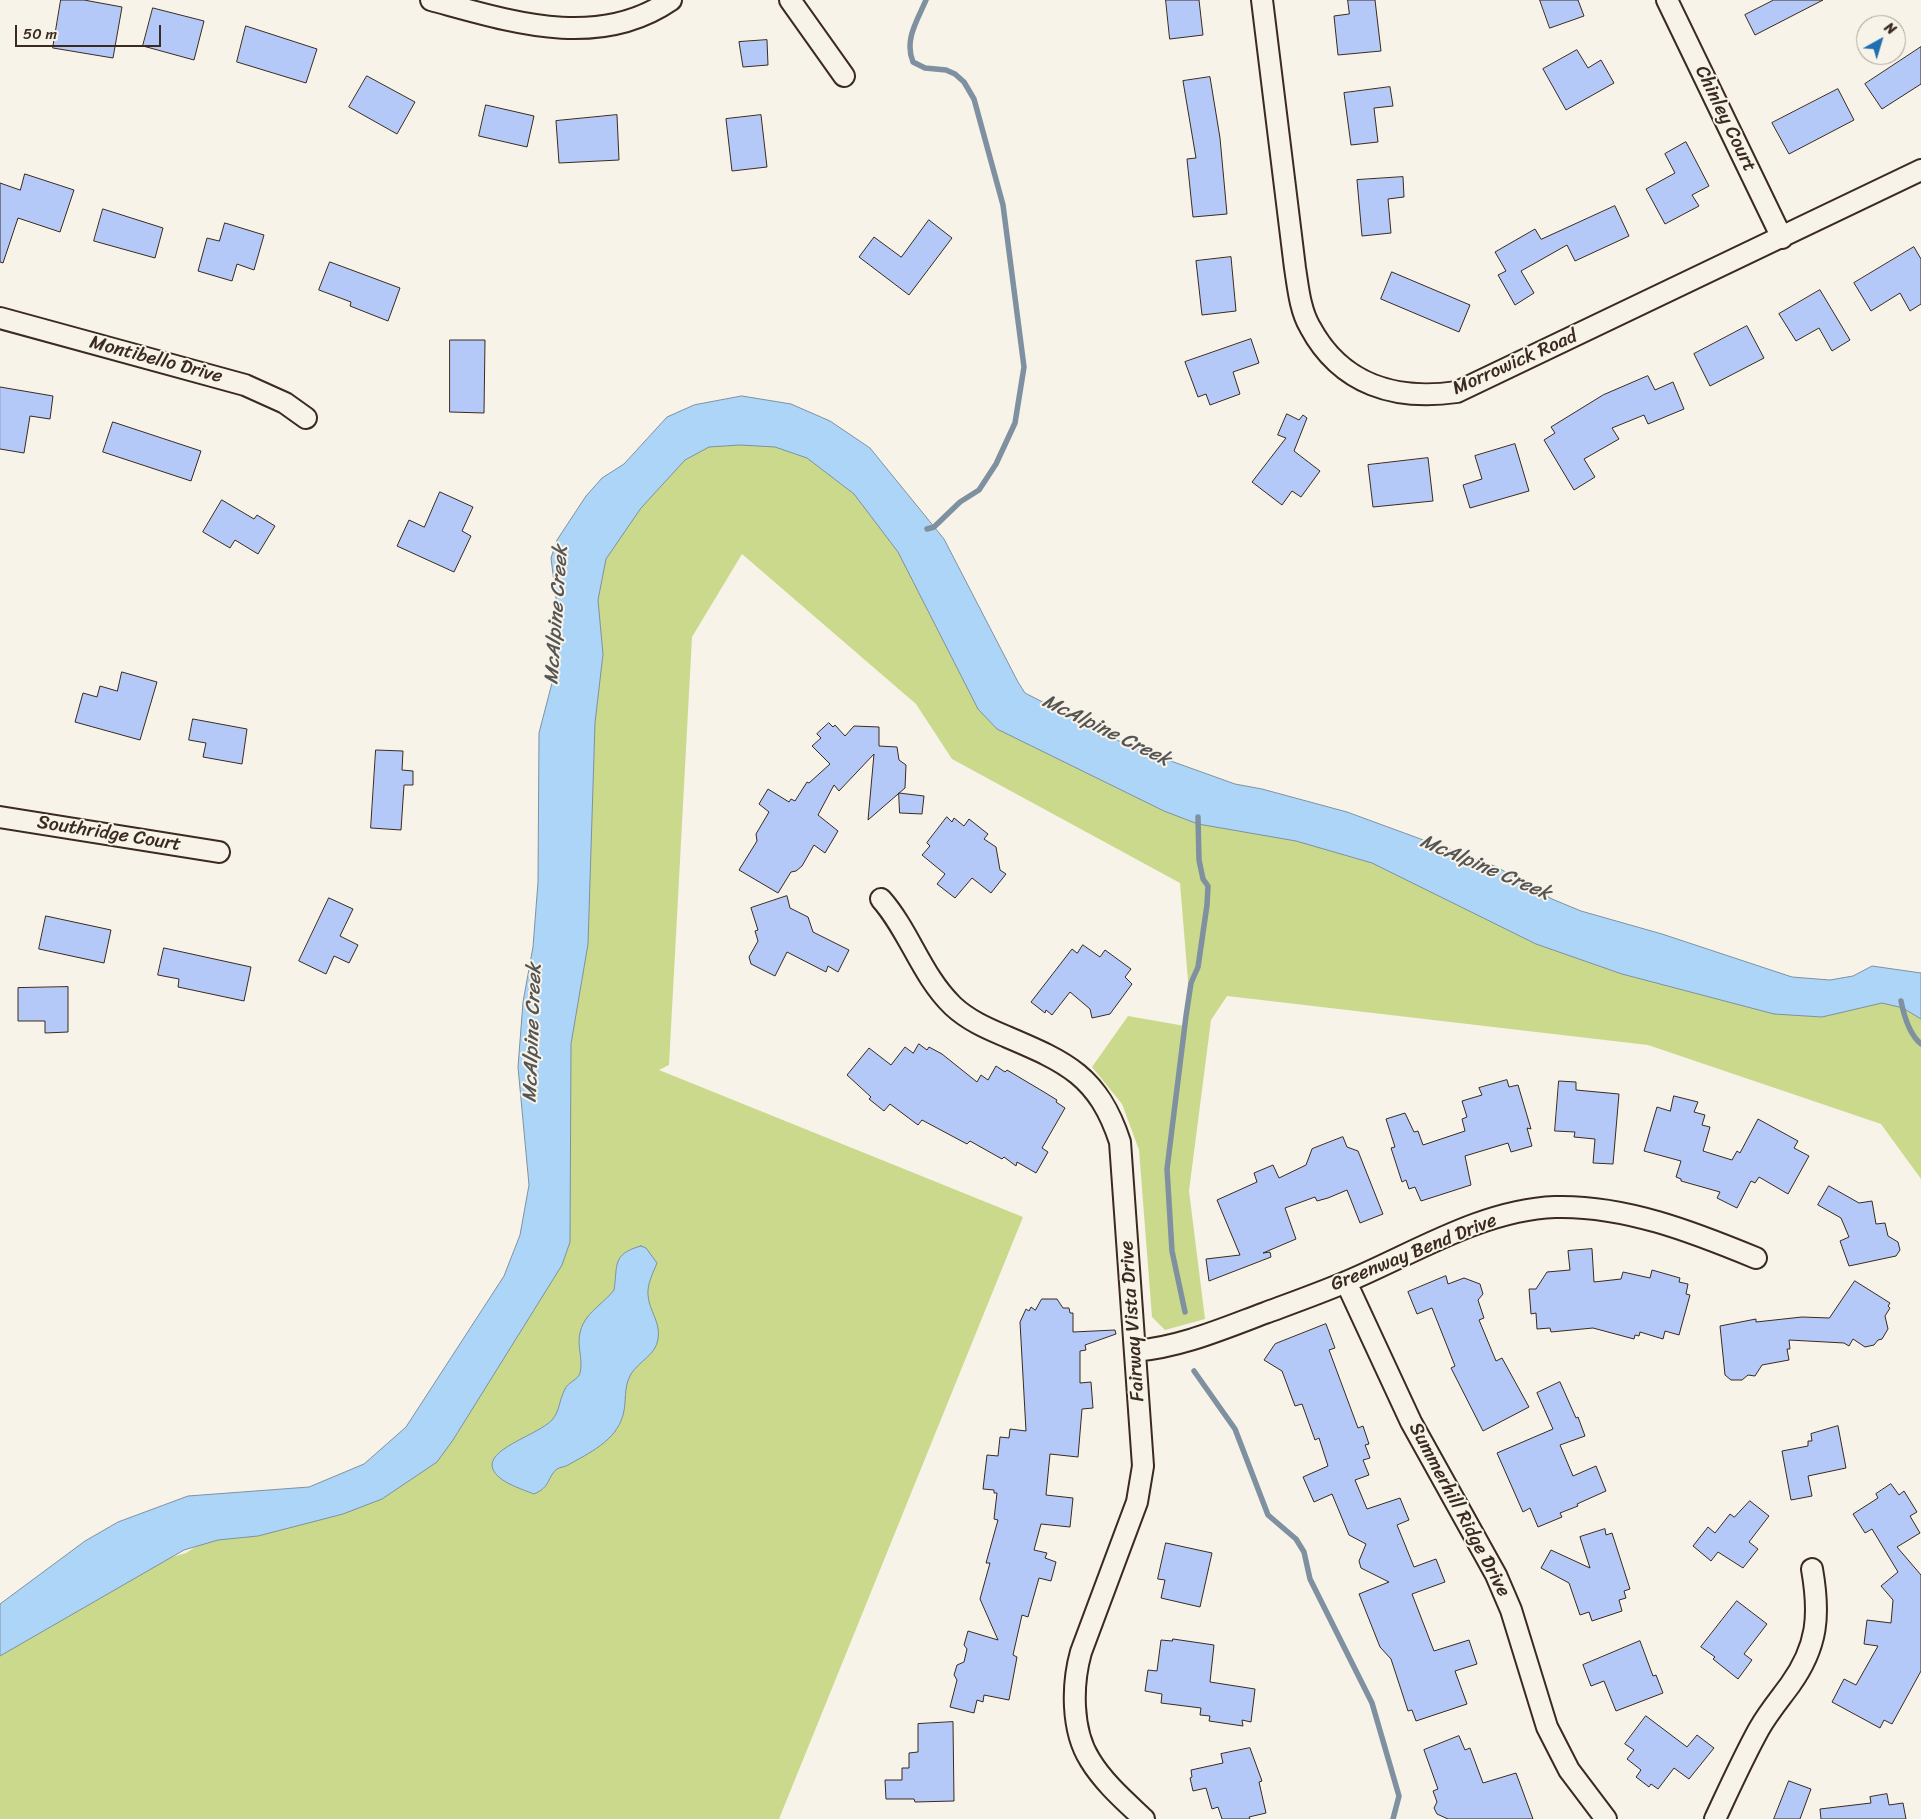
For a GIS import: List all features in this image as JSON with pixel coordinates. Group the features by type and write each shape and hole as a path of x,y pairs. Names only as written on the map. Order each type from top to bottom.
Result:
{"street":[{"path":"431,0 518,23 573,29 621,22 652,11 671,0"},
{"path":"790,0 844,76"},
{"name":"Morrowick Road","path":"1262,0 1295,268 1303,311 1309,327 1324,350 1358,379 1375,387 1402,394 1420,395 1457,392 1921,170"},
{"name":"Chinley Court","path":"1668,0 1782,238"},
{"name":"Montibello Drive","path":"0,318 245,384 285,403 306,418"},
{"name":"Southridge Court","path":"0,817 219,852"},
{"name":"Fairway Vista Drive","path":"881,899 906,931 927,975 964,1016 1063,1062 1091,1085 1102,1100 1112,1119 1120,1142 1143,1466 1142,1484 1081,1652 1075,1673 1074,1693 1082,1738 1089,1758 1102,1776 1144,1819"},
{"name":"Greenway Bend Drive","path":"1135,1352 1187,1342 1346,1282 1480,1223 1523,1211 1555,1207 1616,1212 1723,1244 1756,1258"},
{"name":"Summerhill Ridge Drive","path":"1346,1282 1411,1422 1496,1575 1511,1610 1547,1727 1569,1770 1606,1819"},
{"path":"1715,1819 1759,1729 1805,1662 1814,1640 1817,1600 1812,1569"}],"green space":[{"path":"744,430 877,476 1025,735 1740,981 1921,999 1921,1179 1881,1124 1648,1045 1227,996 1211,1020 1189,1191 1205,1319 1165,1330 1152,1317 1139,1150 1122,1104 1092,1067 1128,1016 1185,1026 1189,993 1180,883 952,759 916,704 742,554 692,637 669,1065 659,1070 1023,1217 779,1819 0,1819 0,1640 148,1564 186,1553 249,1513 368,1484 523,1293 574,558 652,469"}],"water":[{"name":"McAlpine Creek","path":"742,396 791,404 830,421 870,448 944,539 1025,693 1129,746 1235,784 1262,789 1347,812 1497,867 1552,899 1581,911 1662,934 1792,977 1830,980 1853,976 1872,966 1921,973 1921,1019 1903,1008 1882,1003 1822,1017 1774,1014 1622,974 1536,944 1372,863 1296,841 1198,824 1164,811 997,729 978,709 898,552 854,494 807,458 775,447 740,445 709,447 685,460 641,508 606,559 598,600 603,654 595,723 588,944 571,1044 570,1242 562,1265 453,1440 437,1462 382,1499 343,1514 258,1536 218,1540 184,1550 0,1656 0,1604 85,1541 118,1522 188,1496 309,1487 364,1464 406,1427 504,1276 520,1235 529,1185 518,1067 523,1002 533,947 538,882 539,733 553,679 556,598 551,558 557,540 586,496 602,478 624,464 667,417 694,405"},
{"path":"641,1246 646,1248 657,1263 648,1291 649,1301 658,1327 658,1339 657,1345 651,1354 631,1374 626,1389 623,1415 619,1424 601,1445 567,1466 557,1469 546,1485 534,1494 509,1484 497,1476 494,1471 492,1465 494,1458 500,1452 546,1425 555,1417 565,1389 580,1373 579,1337 583,1324 590,1314 614,1290 616,1268 620,1257 631,1249"}],"building":[{"path":"61,0 84,0 122,7 113,58 53,48"},
{"path":"1166,0 1199,0 1203,35 1170,39"},
{"path":"1348,0 1375,0 1381,51 1338,55 1334,16 1349,14"},
{"path":"1540,0 1578,0 1584,16 1550,28"},
{"path":"1774,0 1823,0 1755,35 1745,15"},
{"path":"153,8 204,21 194,60 143,46"},
{"path":"246,26 317,49 306,83 237,62"},
{"path":"767,40 768,65 743,67 739,42"},
{"path":"1921,47 1921,84 1882,109 1865,84 1894,65 1906,65 1906,57"},
{"path":"1577,50 1588,68 1601,60 1614,83 1566,110 1543,69"},
{"path":"367,76 415,102 397,134 349,107"},
{"path":"1210,77 1220,138 1227,214 1193,217 1187,159 1196,158 1183,81"},
{"path":"1390,87 1393,106 1374,108 1378,142 1351,145 1344,93"},
{"path":"1838,89 1854,120 1789,154 1772,123"},
{"path":"486,105 534,116 527,147 479,136"},
{"path":"617,115 619,160 559,163 556,121"},
{"path":"761,115 767,167 732,171 726,119"},
{"path":"1686,142 1709,186 1692,195 1699,206 1665,224 1646,189 1675,173 1665,154"},
{"path":"25,174 74,190 60,232 18,218 3,263 0,262 0,183 20,190"},
{"path":"1403,177 1404,197 1388,199 1391,233 1362,236 1357,180"},
{"path":"1615,206 1629,236 1575,261 1567,245 1521,271 1534,293 1515,305 1498,275 1506,271 1495,252 1535,229 1541,239"},
{"path":"103,209 163,228 155,258 94,241"},
{"path":"929,220 952,238 909,295 859,257 874,237 901,257"},
{"path":"225,223 264,235 254,270 237,264 232,281 198,271 207,238 219,241"},
{"path":"1914,247 1921,259 1921,304 1910,311 1900,293 1871,311 1854,283"},
{"path":"1231,257 1236,311 1202,315 1196,261"},
{"path":"330,262 400,288 388,321 350,306 351,302 319,290"},
{"path":"1392,272 1470,305 1459,332 1381,299"},
{"path":"1820,290 1850,340 1832,351 1819,328 1796,341 1779,314"},
{"path":"1747,326 1764,358 1710,386 1694,354"},
{"path":"1251,339 1259,363 1233,372 1240,394 1210,405 1206,394 1198,397 1185,362"},
{"path":"450,340 485,340 484,413 450,412"},
{"path":"1648,376 1655,390 1673,382 1684,409 1648,424 1644,415 1612,428 1619,439 1584,459 1595,477 1574,490 1544,440 1555,433 1551,427 1603,395"},
{"path":"0,387 53,396 50,419 30,416 24,453 0,449"},
{"path":"1287,414 1299,420 1303,415 1307,418 1294,451 1320,471 1301,497 1292,491 1282,505 1252,482 1286,438 1278,435"},
{"path":"113,422 201,451 191,481 103,452"},
{"path":"1515,444 1529,491 1470,508 1463,485 1482,479 1475,456"},
{"path":"1428,458 1433,501 1373,507 1368,465"},
{"path":"440,492 473,507 462,531 471,536 454,572 397,546 409,520 424,527"},
{"path":"222,500 254,519 257,515 275,526 258,554 235,540 230,548 203,532"},
{"path":"122,672 157,682 140,740 75,722 83,693 97,697 100,686 117,691"},
{"path":"193,719 247,729 242,764 203,757 206,743 189,740"},
{"path":"829,723 833,727 835,725 845,736 854,726 879,727 879,746 897,747 899,760 906,765 905,788 868,820 874,754 839,791 834,785 818,815 838,831 825,853 814,845 802,866 796,871 791,872 778,893 739,870 757,841 756,834 769,812 759,804 768,789 789,802 791,799 795,801 807,782 809,783 830,764 812,746 821,738 817,734"},
{"path":"376,750 403,751 402,770 413,771 413,785 404,785 401,830 371,828"},
{"path":"899,793 924,796 922,814 900,813"},
{"path":"947,817 952,822 954,818 964,826 969,819 988,834 984,839 996,847 1000,870 1006,874 991,893 972,878 955,898 937,884 945,874 922,855 930,846 927,843"},
{"path":"787,896 790,908 808,917 813,932 849,950 838,972 828,966 826,972 787,952 775,976 751,964 749,957 758,941 755,931 758,930 751,908"},
{"path":"329,898 353,909 340,936 358,945 349,963 334,956 326,974 299,961"},
{"path":"46,916 111,930 104,963 39,949"},
{"path":"1083,945 1100,957 1105,950 1131,969 1125,977 1132,984 1110,1014 1092,1018 1090,1009 1070,992 1052,1015 1046,1010 1045,1013 1031,1002 1072,949 1077,953"},
{"path":"164,948 251,967 244,1001 178,987 179,979 158,975"},
{"path":"68,987 68,1032 45,1033 45,1021 18,1021 18,988"},
{"path":"919,1044 927,1050 929,1047 942,1054 977,1082 981,1075 988,1080 996,1066 1005,1072 1007,1070 1057,1100 1056,1102 1065,1108 1042,1148 1048,1152 1036,1173 1017,1162 1016,1166 1004,1157 1002,1159 970,1141 967,1144 922,1120 918,1125 890,1104 884,1111 869,1099 871,1097 847,1075 869,1048 891,1065 905,1047 913,1053"},
{"path":"1507,1080 1509,1087 1518,1085 1531,1129 1527,1128 1532,1146 1511,1152 1508,1143 1465,1156 1471,1185 1421,1201 1415,1187 1409,1189 1406,1180 1402,1182 1391,1148 1395,1147 1386,1119 1405,1113 1414,1132 1418,1131 1423,1145 1465,1131 1462,1119 1467,1117 1462,1101 1482,1095 1479,1088"},
{"path":"1559,1081 1576,1082 1576,1090 1619,1094 1613,1164 1593,1163 1595,1139 1574,1137 1575,1132 1555,1131"},
{"path":"1674,1096 1698,1102 1694,1112 1705,1115 1702,1125 1710,1127 1703,1151 1732,1160 1737,1151 1740,1153 1758,1119 1798,1141 1794,1148 1809,1156 1788,1194 1759,1177 1755,1183 1751,1181 1737,1208 1717,1198 1720,1192 1681,1181 1681,1179 1676,1177 1681,1161 1644,1151 1657,1107 1670,1111"},
{"path":"1343,1137 1347,1147 1358,1151 1383,1214 1360,1223 1347,1190 1328,1198 1317,1201 1315,1197 1285,1208 1296,1239 1263,1253 1270,1252 1271,1257 1209,1281 1206,1259 1240,1255 1217,1200 1257,1182 1254,1173 1273,1165 1279,1178 1306,1165 1312,1149"},
{"path":"1829,1186 1859,1203 1872,1201 1876,1224 1885,1223 1888,1236 1898,1242 1900,1250 1896,1256 1849,1266 1840,1241 1849,1237 1841,1218 1818,1205"},
{"path":"1592,1249 1594,1282 1621,1279 1623,1272 1650,1278 1652,1270 1680,1278 1679,1282 1688,1284 1686,1294 1690,1295 1679,1335 1665,1331 1663,1339 1640,1332 1639,1336 1635,1335 1634,1339 1593,1328 1551,1332 1550,1328 1537,1329 1536,1313 1531,1314 1529,1289 1536,1289 1547,1272 1570,1270 1568,1251"},
{"path":"1446,1276 1448,1284 1464,1278 1480,1284 1483,1294 1478,1300 1484,1318 1479,1320 1496,1361 1502,1358 1529,1407 1483,1431 1451,1368 1455,1366 1432,1308 1417,1314 1408,1292"},
{"path":"1855,1281 1890,1303 1888,1306 1890,1308 1885,1316 1888,1329 1882,1339 1878,1340 1874,1345 1865,1347 1853,1339 1849,1346 1844,1343 1789,1340 1790,1349 1787,1349 1789,1360 1762,1365 1755,1376 1748,1375 1742,1380 1731,1380 1725,1375 1720,1326 1756,1319 1756,1322 1802,1317 1829,1318"},
{"path":"1042,1299 1057,1299 1063,1308 1069,1308 1070,1313 1073,1313 1073,1332 1115,1330 1116,1334 1085,1345 1086,1350 1080,1351 1080,1383 1091,1382 1093,1408 1082,1409 1078,1457 1050,1454 1046,1495 1073,1498 1070,1527 1041,1524 1034,1550 1047,1553 1045,1558 1056,1562 1051,1581 1039,1578 1028,1617 1022,1615 1013,1655 1017,1657 1009,1700 984,1695 983,1702 977,1700 974,1713 950,1707 957,1680 954,1675 957,1665 964,1662 967,1649 964,1645 968,1631 998,1640 980,1599 990,1563 986,1563 998,1520 994,1519 997,1493 994,1493 994,1490 983,1489 987,1455 998,1456 1000,1437 1009,1438 1010,1429 1026,1431 1020,1322 1026,1309 1029,1311 1031,1307 1035,1310"},
{"path":"1326,1324 1335,1348 1329,1350 1358,1428 1363,1426 1369,1444 1365,1445 1370,1458 1363,1460 1369,1475 1355,1480 1367,1509 1400,1498 1409,1520 1397,1525 1414,1567 1436,1559 1445,1582 1412,1594 1434,1651 1469,1640 1477,1664 1455,1671 1467,1704 1416,1721 1412,1710 1408,1711 1391,1659 1380,1647 1359,1594 1389,1582 1361,1568 1359,1561 1366,1544 1349,1535 1332,1494 1314,1502 1303,1477 1328,1466 1319,1438 1315,1440 1302,1404 1295,1406 1282,1371 1264,1360 1275,1344"},
{"path":"1560,1382 1576,1418 1578,1417 1585,1436 1560,1445 1573,1476 1596,1466 1606,1491 1560,1513 1562,1517 1538,1527 1530,1508 1523,1512 1497,1453 1553,1429 1537,1393"},
{"path":"1838,1426 1846,1468 1808,1476 1812,1496 1791,1500 1782,1451 1808,1446 1808,1441 1812,1441 1811,1434"},
{"path":"1891,1484 1899,1495 1904,1491 1917,1512 1910,1516 1920,1533 1897,1547 1921,1575 1921,1671 1892,1724 1884,1720 1880,1728 1832,1702 1844,1679 1856,1685 1878,1646 1864,1644 1867,1620 1891,1623 1893,1600 1881,1586 1898,1572 1872,1529 1865,1533 1853,1514 1878,1498 1876,1494"},
{"path":"1750,1501 1769,1516 1749,1542 1758,1549 1743,1568 1718,1552 1711,1561 1693,1546 1708,1527 1715,1533 1730,1514 1734,1517"},
{"path":"1605,1529 1606,1535 1612,1533 1630,1589 1624,1591 1626,1598 1619,1600 1622,1611 1592,1621 1589,1612 1580,1615 1569,1583 1541,1568 1551,1550 1590,1568 1580,1537"},
{"path":"1166,1543 1212,1553 1200,1607 1161,1598 1165,1580 1158,1579"},
{"path":"1737,1601 1767,1624 1744,1654 1752,1660 1738,1679 1713,1659 1715,1657 1701,1647"},
{"path":"1173,1639 1214,1645 1210,1682 1255,1689 1251,1722 1242,1720 1243,1726 1209,1721 1210,1716 1200,1715 1201,1708 1161,1703 1162,1694 1145,1691 1148,1670 1157,1671 1161,1640 1172,1641"},
{"path":"1640,1641 1653,1676 1656,1675 1663,1693 1616,1711 1604,1681 1591,1686 1583,1665"},
{"path":"1646,1716 1687,1747 1697,1735 1714,1748 1689,1779 1674,1768 1658,1789 1651,1784 1649,1787 1636,1777 1641,1770 1627,1759 1634,1750 1625,1744"},
{"path":"953,1722 954,1801 915,1802 914,1799 886,1799 885,1780 902,1780 902,1768 909,1768 909,1753 918,1752 918,1724"},
{"path":"1459,1736 1465,1750 1470,1748 1483,1783 1516,1773 1533,1819 1448,1819 1437,1814 1434,1808 1437,1802 1433,1791 1438,1789 1424,1750"},
{"path":"1250,1748 1262,1781 1259,1782 1266,1813 1249,1817 1250,1819 1222,1819 1218,1807 1212,1809 1206,1788 1193,1791 1190,1778 1192,1777 1191,1770 1223,1763 1221,1754"},
{"path":"1789,1781 1811,1789 1800,1819 1774,1819"},
{"path":"1887,1794 1889,1805 1903,1803 1906,1819 1821,1819 1820,1809 1871,1803 1870,1797"}],"waterway":[{"path":"926,0 911,38 910,46 913,62 925,68 946,70 955,74 964,82 974,99 1003,205 1024,367 1015,423 996,464 979,490 960,502 934,527 927,529"},
{"path":"1185,1312 1172,1251 1167,1169 1186,1016 1191,983 1198,967 1207,905 1208,886 1203,879 1199,860 1198,817"},
{"path":"1901,1001 1905,1019 1910,1030 1921,1044"},
{"path":"1194,1371 1235,1429 1268,1515 1296,1539 1304,1552 1310,1579 1372,1703 1399,1796 1393,1819"}]}
